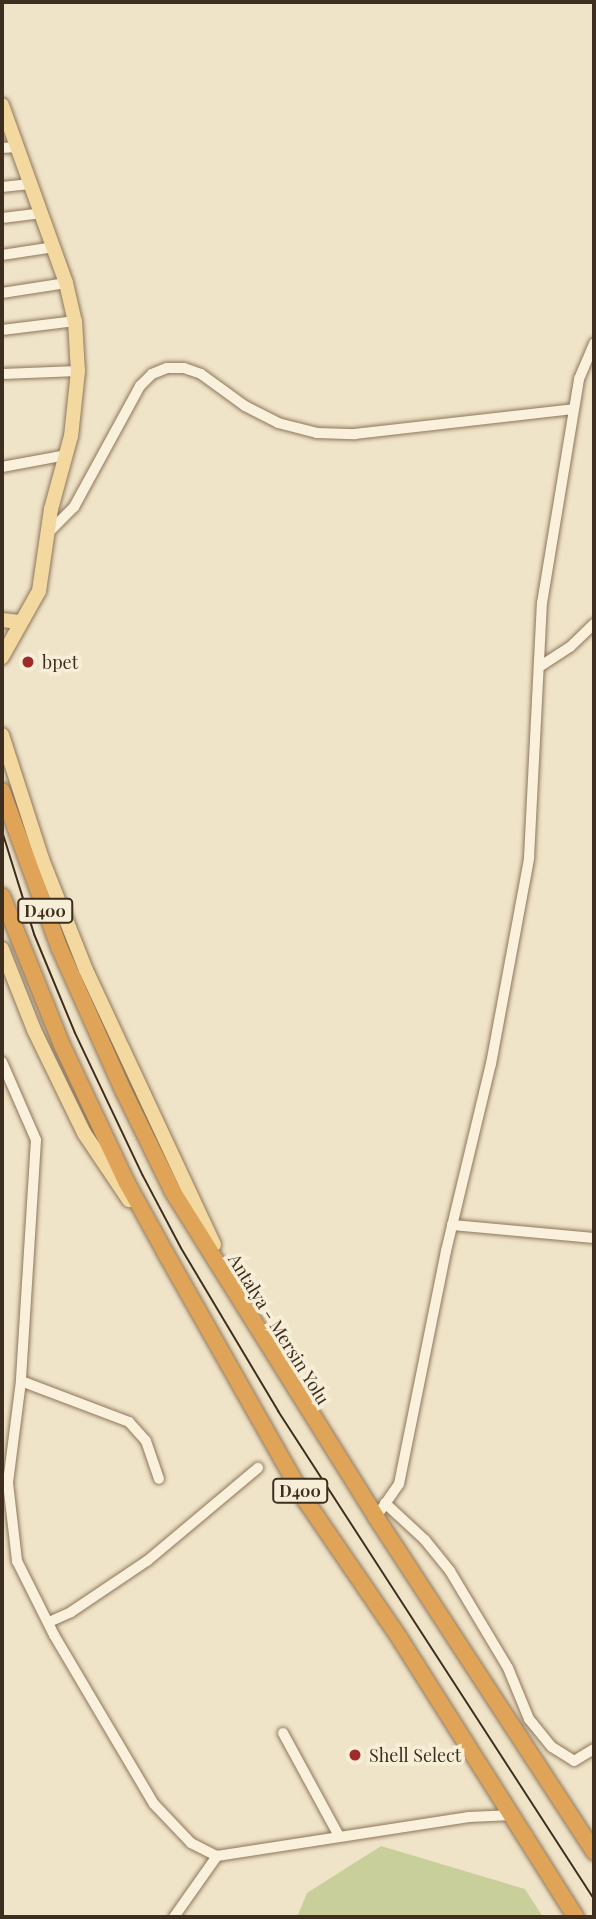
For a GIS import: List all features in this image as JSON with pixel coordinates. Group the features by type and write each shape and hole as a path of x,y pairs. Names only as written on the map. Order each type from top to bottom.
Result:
{"highway":[{"name":"Antalya - Mersin Yolu","path":"2,791 29,872 94,1029 173,1192 268,1348 594,1852"},
{"name":"D400","path":"2,896 61,1043 127,1183 166,1254 306,1501 513,1815 576,1917"}],"main road":[{"path":"2,657 19,622 39,591 48,533 71,436 78,370 75,320 66,284 30,184 9,148 3,111"},
{"path":"2,620 19,622"},
{"path":"2,735 42,859 86,970 194,1206 268,1348"},
{"path":"2,949 34,1030 84,1133 166,1254"}],"street":[{"path":"2,187 30,184"},
{"path":"2,218 40,213"},
{"path":"2,255 54,247"},
{"path":"2,293 66,284"},
{"path":"2,330 75,320"},
{"path":"376,1517 399,1484 452,1225 491,1064 529,858 542,603 579,379 594,343"},
{"path":"48,533 74,507 140,386 152,374 167,368 201,374 245,406 278,423 317,433 355,434 573,409"},
{"path":"2,374 78,370"},
{"path":"2,467 66,455"},
{"path":"539,667 570,647 594,624"},
{"path":"2,1062 36,1140 21,1381 8,1483 17,1561 120,1751 154,1804 191,1843 205,1853 217,1856 469,1817 513,1815"},
{"path":"452,1225 594,1238"},
{"path":"21,1381 129,1422 146,1441 159,1479"},
{"path":"49,1622 71,1612 147,1561 258,1468"},
{"path":"385,1503 425,1540 450,1571 508,1668 529,1719 552,1747 574,1760 594,1749"},
{"path":"283,1733 339,1836"},
{"path":"174,1917 217,1856"}],"green space":[{"path":"381,1846 525,1889 543,1917 297,1917 307,1893"}],"tram line":[{"path":"2,831 34,934 75,1033 143,1176 181,1248 278,1411 594,1899"}],"place":[{"name":"bpet","path":"28,662"},
{"name":"Shell Select","path":"355,1755"}]}
